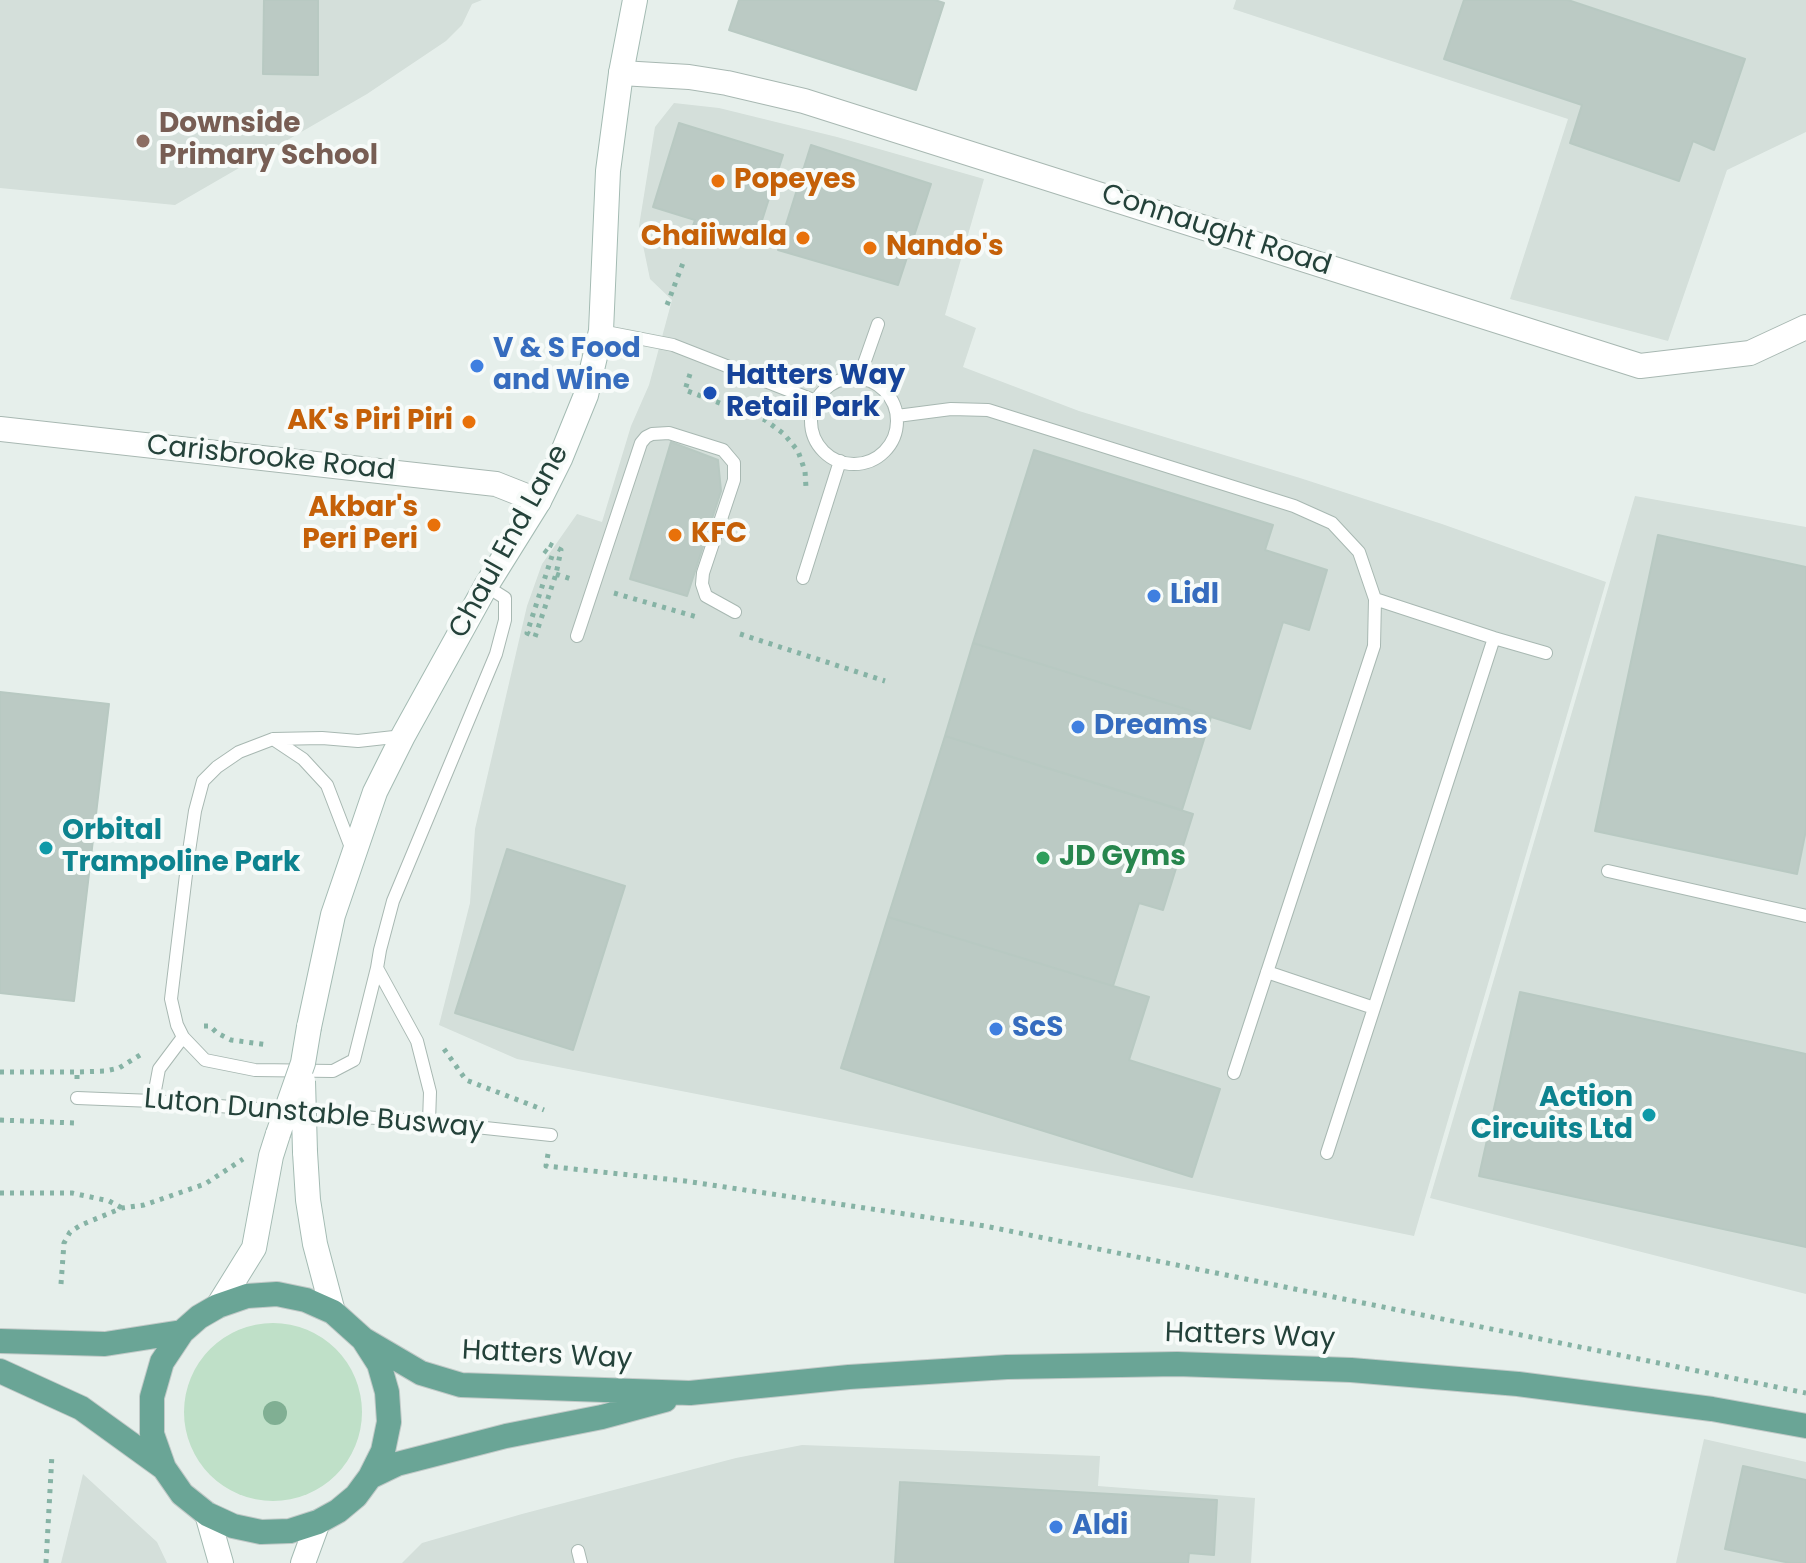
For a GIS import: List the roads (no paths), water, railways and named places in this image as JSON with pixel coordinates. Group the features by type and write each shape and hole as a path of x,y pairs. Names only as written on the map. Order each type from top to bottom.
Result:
{"main road":[{"path":"277,1294 306,1300 333,1312 363,1339 379,1364 387,1392 389,1422 383,1451 356,1496 318,1522 290,1531 261,1532 233,1526 207,1514 182,1494 164,1468 152,1434 152,1397 162,1362 182,1332 218,1306 247,1296 277,1294"},
{"path":"0,1341 105,1344 182,1332"},
{"name":"Hatters Way","path":"363,1339 421,1373 461,1385 690,1393 849,1377 1007,1367 1177,1364 1351,1370 1518,1384 1712,1409 1806,1426"},
{"path":"0,1371 81,1408 164,1468"},
{"name":"Hatters Way","path":"370,1477 397,1464 506,1436 602,1417 690,1393"}],"street":[{"name":"Chaul End Lane","path":"218,1306 254,1248 274,1146 303,1063 333,915 375,792 486,586 539,501 586,395 601,331 608,171 621,73 635,0"},
{"name":"Connaught Road","path":"621,73 689,77 804,101 1640,366 1750,353 1806,327"},
{"name":"Carisbrooke Road","path":"0,429 496,484 539,501"},
{"name":"Chaul End Lane","path":"303,1063 308,1200 315,1244 333,1312"},
{"path":"207,1514 221,1563"},
{"path":"303,1563 318,1522"}],"lane":[{"path":"859,378 878,324"},
{"path":"601,331 673,345 816,401"},
{"path":"859,378 873,382 893,403 897,416 896,430 881,454 868,461 840,461 827,454 817,443 811,414 816,401 823,390 834,382 859,378"},
{"path":"897,416 951,409 988,410 1294,506 1332,523 1359,552 1375,599 1374,646 1234,1073"},
{"path":"577,636 641,443 652,434 669,433 723,450 734,463 734,480 702,584 706,596 735,612"},
{"path":"803,578 840,461"},
{"path":"403,736 358,741 273,739 239,752 203,781 188,858 171,999 183,1037 205,1060 255,1070 333,1071 354,1060 393,901 496,654 505,620 505,598 486,586"},
{"path":"1375,599 1546,653"},
{"path":"1327,1153 1494,638"},
{"path":"273,739 303,759 327,785 354,854"},
{"path":"1608,871 1806,916"},
{"path":"377,968 417,1041 430,1092 429,1122"},
{"path":"1267,972 1374,1008"},
{"path":"153,1101 159,1069 183,1037"},
{"name":"Luton Dunstable Busway","path":"77,1098 429,1122 551,1135"}],"place":[{"name":"Downside Primary School","path":"143,141"},
{"name":"Popeyes","path":"718,181"},
{"name":"Chaiiwala","path":"803,238"},
{"name":"Nando's","path":"870,248"},
{"name":"V & S Food and Wine","path":"477,366"},
{"name":"Hatters Way Retail Park","path":"710,393"},
{"name":"AK's Piri Piri","path":"469,422"},
{"name":"Akbar's Peri Peri","path":"434,525"},
{"name":"KFC","path":"675,535"},
{"name":"Lidl","path":"1154,596"},
{"name":"Dreams","path":"1078,727"},
{"name":"Orbital Trampoline Park","path":"46,848"},
{"name":"JD Gyms","path":"1043,858"},
{"name":"ScS","path":"996,1029"},
{"name":"Action Circuits Ltd","path":"1649,1115"},
{"name":"Aldi","path":"1056,1527"}]}
